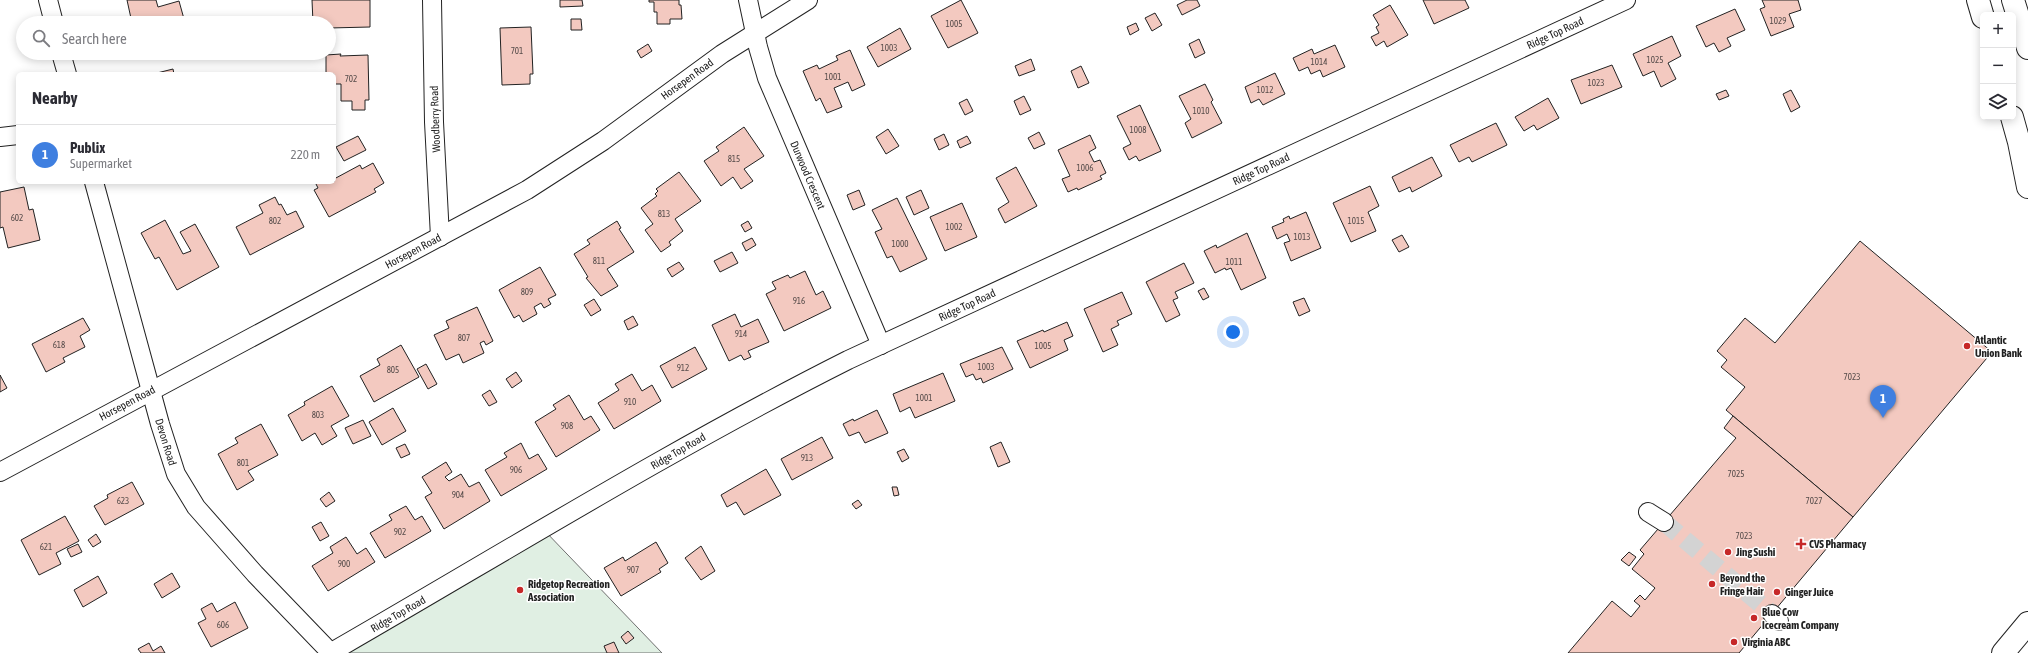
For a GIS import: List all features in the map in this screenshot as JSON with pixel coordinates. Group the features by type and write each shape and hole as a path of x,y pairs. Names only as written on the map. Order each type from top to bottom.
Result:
{"main road":[{"path":"1978,0 1981,12"},
{"path":"2013,0 2028,48"},
{"path":"2013,120 2019,142 2028,188"},
{"path":"2003,653 2028,623"}],"street":[{"path":"48,0 52,16"},
{"name":"Woodberry Road","path":"432,0 434,122 440,237"},
{"name":"Durwood Crescent","path":"748,0 754,33 767,78 881,345"},
{"name":"Horsepen Road","path":"0,472 527,190 603,141 722,54 808,0"},
{"name":"Ridge Top Road","path":"330,653 683,448 777,396 881,345 1626,0"},
{"path":"63,60 66,72"},
{"path":"0,137 16,135"},
{"name":"Devon Road","path":"95,184 162,431 176,474 196,507 255,574 330,653"},
{"path":"1648,512 1664,522"}],"green space":[{"name":"Ridgetop Recreation Association","path":"543,529 662,653 331,653"}],"building":[{"path":"127,0 156,0 158,7 179,1 183,16 130,16"},
{"path":"312,0 370,0 370,27 336,28 336,16 313,16"},
{"path":"560,0 582,0 583,6 560,7"},
{"path":"649,0 679,0 682,19 670,19 670,24 657,24 657,12 654,12 654,2 649,2"},
{"path":"961,0 978,33 948,48 931,16"},
{"path":"1187,0 1197,0 1200,6 1182,15 1177,5"},
{"path":"1423,0 1465,0 1469,8 1434,24"},
{"path":"1762,0 1798,0 1801,10 1789,14 1794,27 1771,36 1760,9 1765,7"},
{"path":"1390,5 1408,35 1387,47 1384,41 1376,46 1371,37 1379,33 1376,27 1379,25 1373,15"},
{"path":"1735,9 1745,30 1727,38 1731,46 1719,52 1714,43 1706,47 1696,26"},
{"path":"1155,13 1162,25 1152,31 1145,18"},
{"path":"571,19 581,19 582,30 571,30"},
{"path":"1136,23 1139,30 1130,35 1127,27"},
{"path":"531,27 533,74 530,74 530,84 502,85 500,28"},
{"path":"900,28 911,49 878,67 867,47"},
{"path":"1672,36 1681,56 1668,63 1676,79 1661,87 1654,71 1643,76 1633,54"},
{"path":"1199,39 1205,53 1195,58 1189,44"},
{"path":"648,44 652,51 641,58 637,51"},
{"path":"1335,45 1345,67 1323,77 1320,70 1311,74 1308,67 1299,71 1293,58 1312,49 1314,54"},
{"path":"850,50 865,85 852,91 848,82 834,88 842,107 827,113 820,98 816,101 803,71 817,65 819,69 838,60 836,56"},
{"path":"336,54 341,54 340,56 368,55 369,100 365,100 365,110 352,110 352,101 341,101 341,84 336,84 336,72 326,72 326,60 336,60"},
{"path":"1031,59 1035,70 1019,76 1015,66"},
{"path":"1612,65 1622,87 1581,104 1571,80"},
{"path":"1081,66 1089,83 1078,88 1071,71"},
{"path":"173,69 174,72 161,72"},
{"path":"1275,73 1285,94 1263,105 1259,99 1251,103 1245,87"},
{"path":"1205,84 1213,100 1211,102 1222,123 1192,138 1185,123 1191,119 1179,96"},
{"path":"1726,90 1729,96 1719,100 1716,94"},
{"path":"1791,90 1800,107 1791,112 1783,94"},
{"path":"1024,96 1031,110 1020,115 1014,101"},
{"path":"1548,98 1559,118 1537,130 1534,125 1524,131 1515,117"},
{"path":"967,99 973,111 965,115 959,103"},
{"path":"1140,105 1161,151 1139,161 1136,156 1129,160 1123,148 1131,144 1117,116"},
{"path":"1496,123 1507,145 1472,162 1469,157 1459,162 1450,145"},
{"path":"744,127 764,156 744,169 753,181 741,189 733,177 721,186 704,161 719,151 716,147"},
{"path":"888,129 899,146 886,154 876,137"},
{"path":"1039,132 1045,144 1034,149 1028,138"},
{"path":"944,134 949,145 939,150 934,139"},
{"path":"1090,135 1096,148 1089,152 1094,162 1100,160 1106,173 1100,176 1102,179 1078,190 1077,188 1068,192 1062,179 1070,176 1058,150"},
{"path":"358,136 366,150 344,161 336,147"},
{"path":"967,136 971,143 960,148 957,141"},
{"path":"1432,157 1442,176 1412,192 1410,187 1399,192 1392,177"},
{"path":"373,163 384,183 374,189 376,192 329,217 314,190 318,188 316,184 336,184 336,178 360,165 362,169"},
{"path":"1016,167 1037,206 1005,223 998,209 1009,202 996,178"},
{"path":"679,172 701,201 675,219 683,231 669,242 671,245 661,252 645,230 653,224 641,208 657,196 655,194 658,191 656,189"},
{"path":"1370,186 1379,206 1368,212 1376,231 1351,242 1333,203"},
{"path":"24,187 29,210 33,209 40,240 8,248 3,227 0,228 0,192"},
{"path":"859,190 865,205 853,210 847,195"},
{"path":"921,190 929,208 914,215 906,197"},
{"path":"275,197 287,215 296,211 304,227 250,255 236,227 263,213 259,205"},
{"path":"897,198 927,259 900,272 892,256 887,258 875,232 882,229 872,210"},
{"path":"962,203 977,237 945,251 930,217"},
{"path":"1306,212 1321,248 1291,261 1284,243 1290,241 1287,234 1277,239 1272,227 1284,222 1283,219 1289,216 1290,219"},
{"path":"165,220 183,254 191,251 180,232 195,224 219,267 177,290 159,257 155,259 141,233"},
{"path":"617,221 621,228 619,229 634,252 607,269 618,286 601,296 586,278 588,277 574,254 590,244 587,240"},
{"path":"748,221 752,228 745,232 741,225"},
{"path":"1247,233 1266,278 1241,290 1231,268 1226,270 1225,268 1215,273 1204,251 1216,245 1217,248"},
{"path":"1402,235 1409,247 1399,252 1392,240"},
{"path":"752,238 756,245 746,251 742,243"},
{"path":"1860,241 1992,352 1853,517 1726,410 1745,387 1721,367 1727,360 1717,351 1745,318 1775,343"},
{"path":"732,252 738,263 720,272 714,261"},
{"path":"679,262 684,269 672,277 667,269"},
{"path":"1184,263 1194,283 1175,292 1178,298 1173,300 1180,315 1166,322 1146,282"},
{"path":"540,267 556,295 548,299 551,304 544,308 541,303 534,307 537,314 523,322 519,315 514,318 499,290"},
{"path":"805,271 816,295 823,291 831,308 784,331 766,294 776,289 772,282 788,275 790,278"},
{"path":"1204,288 1209,297 1203,300 1198,291"},
{"path":"1122,292 1132,314 1117,321 1119,325 1111,329 1118,345 1103,352 1084,309"},
{"path":"1304,298 1310,311 1299,316 1293,302"},
{"path":"594,299 601,310 591,316 584,305"},
{"path":"477,307 493,341 486,345 484,341 480,343 484,353 463,363 459,354 446,360 434,335 449,328 446,321"},
{"path":"735,314 741,327 758,319 769,342 748,351 751,357 744,360 741,355 729,361 712,325"},
{"path":"633,316 638,325 628,330 624,321"},
{"path":"83,318 90,330 80,336 85,347 63,358 65,362 46,372 32,344"},
{"path":"1067,322 1073,336 1064,340 1068,350 1030,368 1017,341"},
{"path":"401,345 419,377 374,402 360,376 380,365 377,359"},
{"path":"695,347 707,369 672,388 660,366"},
{"path":"1002,347 1013,369 983,383 981,378 976,380 973,374 966,377 960,364"},
{"path":"426,364 437,384 428,389 417,369"},
{"path":"516,372 522,381 512,388 506,379"},
{"path":"943,373 955,401 915,418 910,407 900,412 893,394"},
{"path":"632,374 642,391 652,385 661,401 614,429 598,403 619,390 615,384"},
{"path":"0,375 7,388 0,392"},
{"path":"332,386 349,416 331,426 337,436 322,445 315,433 302,441 288,415 305,405 304,402"},
{"path":"490,390 497,402 489,406 482,395"},
{"path":"569,395 584,420 591,416 600,430 556,457 535,422 556,409 553,405"},
{"path":"393,408 406,431 382,445 369,422"},
{"path":"877,410 888,433 865,443 859,432 849,436 843,424 853,419 854,421"},
{"path":"1733,416 1853,517 1739,653 1568,653 1612,601 1631,617 1640,606 1634,601 1640,595 1645,600 1655,588 1632,569 1644,554 1640,550 1736,438 1724,428"},
{"path":"363,420 371,436 353,444 345,428"},
{"path":"261,424 278,455 248,471 254,480 237,490 218,454 238,443 235,438"},
{"path":"822,437 833,458 792,480 781,459"},
{"path":"1001,442 1010,462 998,467 990,447"},
{"path":"521,443 529,459 538,454 547,469 501,496 485,470 507,457 504,453"},
{"path":"405,444 410,454 401,458 396,448"},
{"path":"904,449 909,458 902,462 897,452"},
{"path":"446,462 452,472 445,477 449,481 461,474 469,487 479,482 490,501 444,529 425,497 432,493 422,477"},
{"path":"766,469 781,495 744,515 736,502 727,507 721,495"},
{"path":"132,482 144,504 105,525 94,506 108,498 107,495"},
{"path":"892,487 897,487 899,495 894,496"},
{"path":"329,492 335,501 326,507 320,499"},
{"path":"858,500 862,505 856,509 852,504"},
{"path":"406,506 415,520 422,516 431,531 385,558 370,533 392,520 389,515"},
{"path":"65,516 79,541 56,553 61,564 39,575 21,540"},
{"path":"321,522 329,536 320,541 312,527"},
{"path":"96,534 101,542 93,547 88,540"},
{"path":"346,537 357,554 366,548 375,562 328,591 312,566 333,553 330,547"},
{"path":"656,542 668,563 659,569 661,572 621,596 604,568 623,557 625,561"},
{"path":"78,544 82,552 71,557 67,549"},
{"path":"701,546 715,571 701,580 685,558"},
{"path":"1629,552 1636,557 1629,566 1621,560"},
{"path":"172,573 180,587 162,598 154,584"},
{"path":"98,576 107,593 83,607 74,590"},
{"path":"235,602 248,628 211,647 198,623 206,619 201,609 212,603 217,612"},
{"path":"628,631 634,638 626,644 621,637"},
{"path":"614,642 619,653 607,653 604,646"},
{"path":"149,643 153,651 161,646 165,653 141,653 138,649"}],"tunnel":[{"path":"1664,522 1772,614"}],"place":[{"name":"Atlantic Union Bank","path":"1967,346"},
{"name":"Publix","path":"1883,418"},
{"name":"CVS Pharmacy","path":"1801,544"},
{"name":"Jing Sushi","path":"1728,552"},
{"name":"Beyond the Fringe Hair","path":"1712,584"},
{"name":"Ridgetop Recreation Association","path":"520,590"},
{"name":"Ginger Juice","path":"1777,592"},
{"name":"Blue Cow Icecream Company","path":"1754,618"},
{"name":"Virginia ABC","path":"1734,642"}]}
